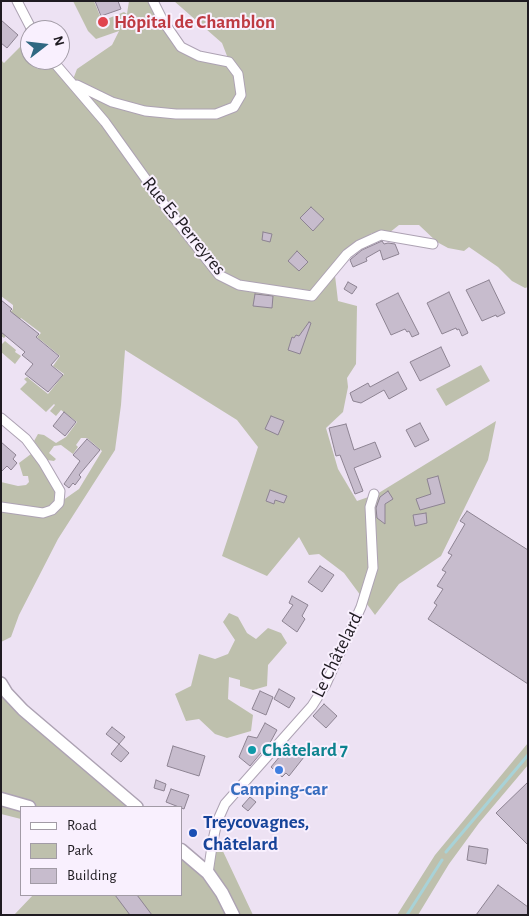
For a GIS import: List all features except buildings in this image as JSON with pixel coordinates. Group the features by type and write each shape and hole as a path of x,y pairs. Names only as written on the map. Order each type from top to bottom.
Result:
{"main road":[{"path":"1,799 26,806"},
{"path":"182,851 208,873 222,893 233,915"}],"street":[{"path":"17,1 27,20"},
{"path":"72,83 112,102 145,111 176,114 216,114 234,106 241,95 238,74 228,62 199,56 181,47 163,21 153,1"},
{"name":"Rue Es Perreyres","path":"61,70 105,122 171,214 219,274 239,285 312,296 347,254 370,240 381,236 433,244"},
{"path":"1,418 26,439 43,462 60,491 59,503 52,510 43,513 1,507"},
{"name":"Le Châtelard","path":"208,873 217,822 226,804 312,706 326,684 361,607 373,568 370,507 374,494"},
{"path":"3,690 46,730 136,806"}],"green space":[{"path":"73,1 94,1 102,21 124,12 127,14 129,1 153,1 180,47 229,61 222,43 174,1 528,1 528,287 525,288 512,281 498,267 469,247 464,251 448,248 437,242 419,225 399,225 389,233 372,233 353,247 334,267 338,301 357,306 356,364 347,378 348,387 343,412 326,428 338,469 357,501 377,494 496,421 488,460 441,556 399,584 375,615 344,573 319,554 309,555 299,537 267,576 222,556 258,447 237,420 125,350 115,450 58,539 19,615 11,637 1,642 1,482 18,486 26,485 29,482 28,476 23,476 19,463 35,451 53,478 59,503 79,489 102,451 87,438 81,438 73,454 61,445 54,446 49,453 56,459 54,461 47,460 34,441 38,434 44,435 56,443 66,437 77,422 61,410 56,416 50,411 54,404 46,412 20,389 27,382 24,379 27,377 48,394 64,374 53,366 60,356 37,337 41,333 21,318 4,338 1,336 1,323 13,309 13,305 1,296 1,60 4,63 20,47 20,70 60,70 72,82 77,69 112,45 119,31 96,39 88,31"},
{"path":"5,341 21,356 15,364 1,352 1,345"},
{"path":"481,365 490,381 446,406 436,389"},
{"path":"229,613 238,617 247,633 256,639 268,628 281,633 287,643 268,665 267,686 253,690 240,686 240,680 229,677 228,699 253,715 251,731 227,738 215,734 199,719 186,721 175,694 191,686 199,654 215,659 228,654 235,640 223,622"},
{"path":"7,693 136,806 20,806 20,819 1,814 1,695"},
{"path":"528,743 528,765 479,823 449,864 418,915 397,915 435,855"},
{"path":"220,845 253,915 14,915 32,896 182,896 182,851 208,873 211,850"}],"waterway":[{"path":"446,852 528,755"},
{"path":"407,915 442,860"}],"place":[{"name":"Hôpital de Chamblon","path":"103,22"},
{"name":"Châtelard 7","path":"252,750"},
{"name":"Camping-car","path":"279,770"},
{"name":"Treycovagnes, Châtelard","path":"193,833"}]}
